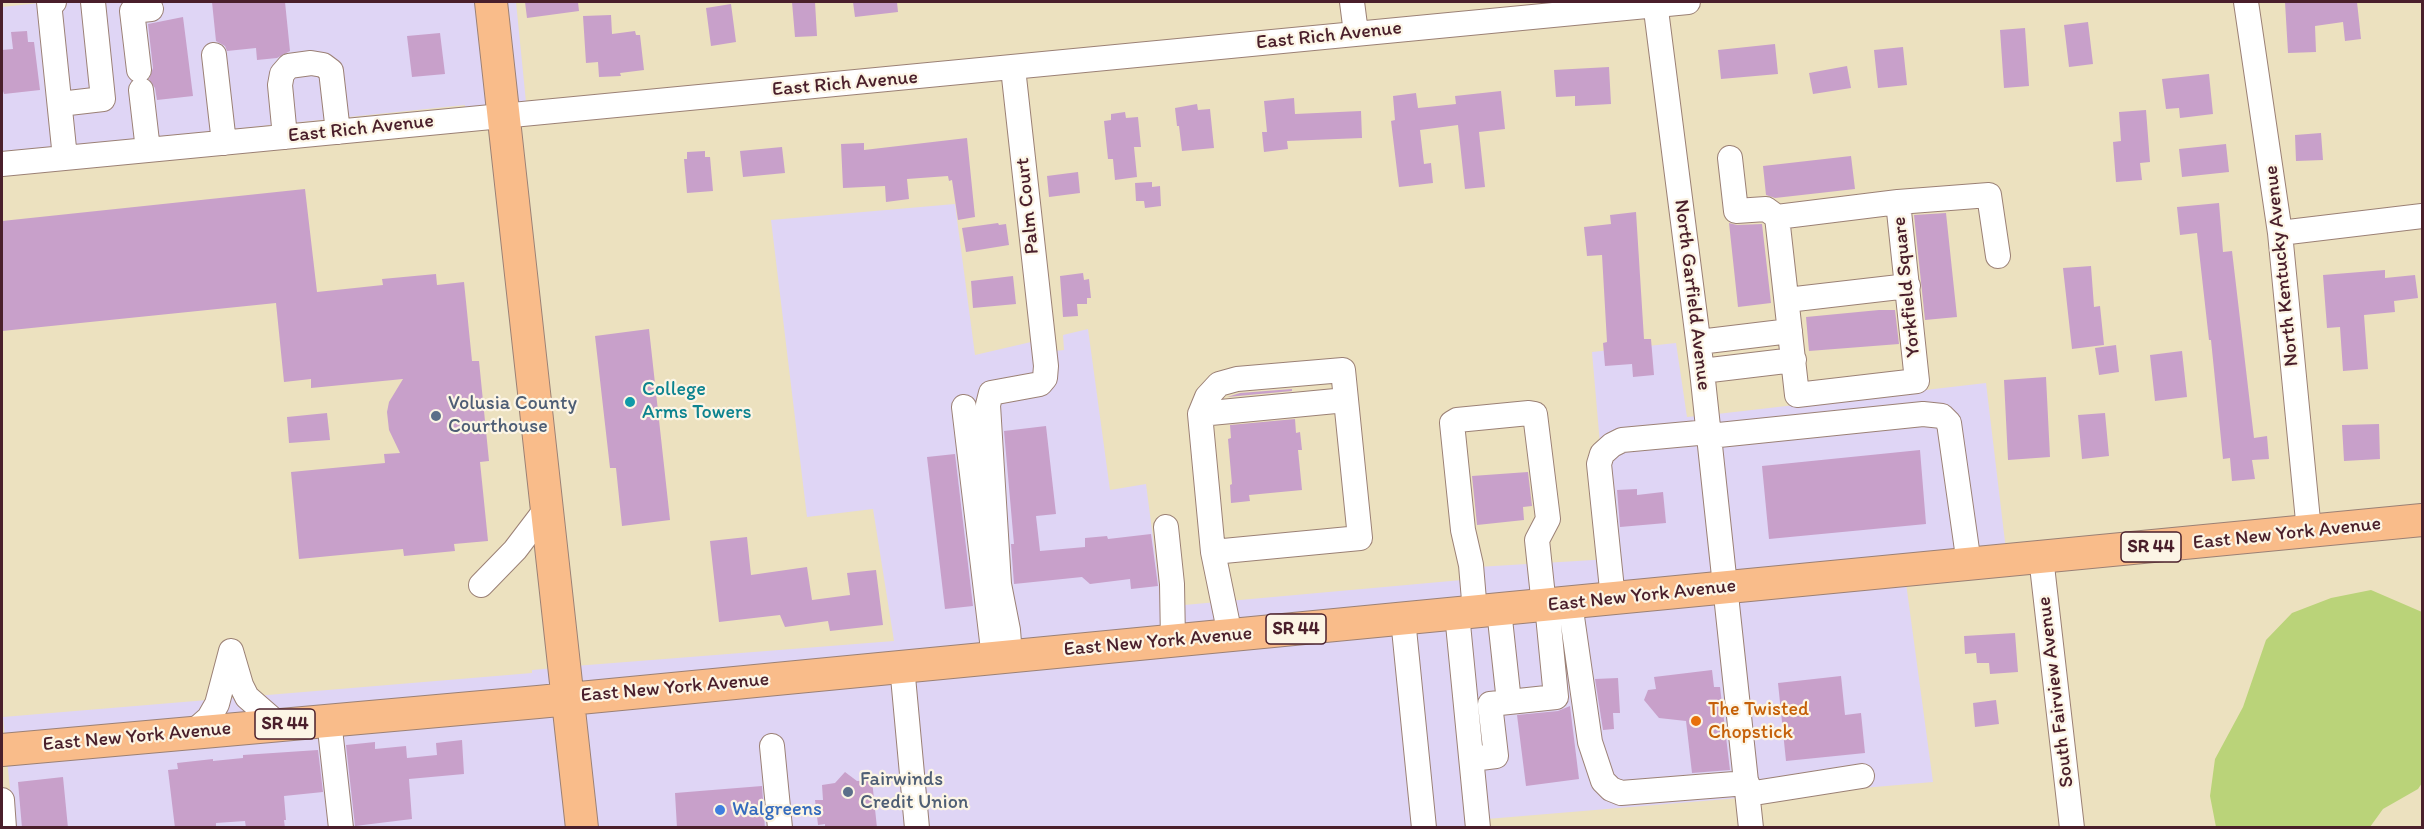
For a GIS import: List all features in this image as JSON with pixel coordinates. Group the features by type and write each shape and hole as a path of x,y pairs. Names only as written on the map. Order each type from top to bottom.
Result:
{"main road":[{"path":"491,2 582,828"},
{"name":"East New York Avenue","path":"2,750 1553,605 2422,520"}],"street":[{"path":"54,2 49,2 65,158"},
{"path":"60,104 103,99 93,2"},
{"path":"1352,2 1356,33"},
{"name":"East Rich Avenue","path":"2,164 1013,68 1655,3 1688,2"},
{"name":"North Kentucky Avenue","path":"2247,2 2280,233 2309,531"},
{"name":"North Garfield Avenue","path":"1655,3 1699,342 1751,828"},
{"path":"148,150 132,11 151,9"},
{"path":"214,55 224,143"},
{"path":"285,137 280,85 282,74 290,66 311,63 323,65 331,71 338,132"},
{"name":"Palm Court","path":"1002,657 1008,630 999,584 988,405 991,393 1040,384 1045,378 1013,68"},
{"path":"1730,158 1736,211 1766,209 1778,217"},
{"path":"1898,202 1989,195 1998,256"},
{"name":"Yorkfield Square","path":"1898,202 1917,381 1797,395 1778,217 1898,202"},
{"path":"2280,233 2422,216"},
{"path":"1787,300 1908,286"},
{"path":"1699,342 1790,331"},
{"path":"1702,371 1794,360"},
{"path":"1213,552 1360,538 1343,370 1237,379 1219,384 1207,397 1200,414 1213,552 1230,635"},
{"path":"964,407 1002,657"},
{"path":"1478,828 1472,759 1477,612 1471,565 1462,530 1452,423 1457,420 1535,414 1548,519 1537,540 1553,605 1580,667 1592,749 1603,781 1611,789 1621,794 1747,789 1862,776"},
{"path":"1613,599 1599,464 1602,454 1611,445 1622,440 1923,414 1942,416 1949,423 1969,564"},
{"path":"481,585 515,550 548,508"},
{"path":"1166,527 1172,584 1173,641"},
{"name":"South Fairview Avenue","path":"2041,557 2072,828"},
{"path":"1472,759 1496,756 1490,704 1556,697 1553,605"},
{"path":"1477,612 1509,702"},
{"path":"1403,619 1424,828"},
{"path":"193,732 209,718 217,704 231,651 241,686 247,697 278,724"},
{"path":"902,666 917,828"},
{"path":"329,720 341,828"},
{"path":"772,746 780,828"},
{"path":"2,800 4,828"}],"shaded area":[{"path":"49,2 481,2 494,105 465,108 465,105 2,153 2,7"},
{"path":"501,2 516,2 526,102 513,103"},
{"path":"955,204 975,355 1044,339 1046,352 1064,350 1063,335 1088,329 1110,490 1146,484 1162,607 1462,580 1461,568 1610,559 1592,352 1676,343 1687,417 1697,416 1716,578 577,686 575,666 894,641 873,509 807,517 771,220"},
{"path":"1986,383 2006,550 1735,576 1717,414"},
{"path":"1906,583 1933,782 1758,797 1737,598"},
{"path":"1718,600 1739,798 1487,819 1468,624"},
{"path":"1449,626 1469,827 592,827 579,708"},
{"path":"555,668 557,688 5,738 3,717 532,673 532,670"},
{"path":"560,710 572,827 14,827 7,760"}],"green space":[{"path":"2371,590 2422,612 2422,783 2418,789 2383,809 2370,827 2216,827 2210,796 2215,759 2243,707 2266,640 2292,613 2331,598"}],"building":[{"path":"212,2 285,2 290,51 277,58 257,60 256,48 227,51 225,46 216,41"},
{"path":"525,2 578,2 579,11 527,18"},
{"path":"792,2 815,2 817,36 795,37"},
{"path":"853,2 897,2 898,12 855,17"},
{"path":"2285,2 2357,2 2361,39 2345,41 2343,22 2315,26 2316,52 2288,53"},
{"path":"731,4 736,42 711,46 706,8"},
{"path":"611,15 612,34 635,31 636,35 640,35 644,70 620,73 621,76 599,77 598,62 586,63 583,16"},
{"path":"183,17 193,96 157,100 155,88 149,79 153,68 148,24"},
{"path":"2088,22 2093,64 2069,67 2064,25"},
{"path":"2025,28 2029,86 2004,88 2000,30"},
{"path":"27,31 28,42 34,42 40,90 4,94 2,50 13,49 11,32"},
{"path":"440,33 445,74 412,77 407,36"},
{"path":"1775,44 1778,74 1721,79 1718,50"},
{"path":"1903,47 1907,85 1878,88 1874,50"},
{"path":"1847,66 1851,88 1813,94 1809,73"},
{"path":"1609,67 1611,104 1575,106 1575,96 1556,97 1554,70"},
{"path":"2209,74 2213,114 2180,118 2179,108 2166,109 2162,79"},
{"path":"1501,91 1505,129 1479,132 1485,187 1465,189 1458,125 1420,130 1424,164 1431,163 1433,183 1399,187 1391,121 1395,120 1393,96 1416,93 1418,108 1456,104 1455,96"},
{"path":"1294,98 1295,114 1361,111 1362,138 1287,141 1288,149 1264,152 1262,132 1267,132 1264,101"},
{"path":"1197,104 1198,110 1210,109 1214,148 1182,151 1175,108"},
{"path":"2146,110 2150,162 2140,163 2142,180 2116,182 2113,142 2121,141 2119,112"},
{"path":"1125,112 1126,118 1138,117 1141,147 1134,147 1137,177 1115,180 1113,159 1108,159 1104,121 1111,120 1111,114"},
{"path":"2321,133 2323,160 2296,161 2295,135"},
{"path":"967,138 975,217 958,220 952,180 949,181 948,176 907,179 909,199 886,202 885,186 843,188 841,144 864,143 864,150"},
{"path":"2226,144 2229,172 2182,177 2179,149"},
{"path":"782,147 785,173 743,177 740,151"},
{"path":"705,151 705,157 710,157 713,191 687,193 684,159 687,159 687,152"},
{"path":"1851,156 1855,189 1775,198 1766,195 1763,166"},
{"path":"1078,172 1080,193 1049,197 1047,176"},
{"path":"1152,182 1152,187 1160,186 1161,206 1145,208 1144,201 1136,201 1135,183"},
{"path":"305,189 317,292 383,285 382,279 436,274 437,285 464,282 472,361 479,361 489,461 480,462 488,541 454,544 455,551 404,556 403,549 299,559 291,472 385,463 384,454 400,453 389,430 387,412 389,402 403,379 311,388 311,379 284,382 276,303 2,331 2,221"},
{"path":"2219,203 2223,252 2232,251 2254,438 2267,436 2269,459 2252,460 2255,479 2232,481 2230,458 2223,459 2197,233 2180,235 2177,207"},
{"path":"1636,212 1644,339 1651,339 1654,375 1633,377 1632,364 1605,366 1603,343 1607,342 1602,255 1587,256 1584,227 1611,224 1610,215"},
{"path":"1946,213 1957,317 1925,320 1914,215"},
{"path":"998,223 999,225 1006,224 1009,245 966,252 962,228"},
{"path":"1729,223 1762,224 1771,303 1738,307"},
{"path":"2091,266 2094,307 2100,306 2104,345 2072,349 2063,268"},
{"path":"2385,270 2385,278 2415,275 2418,298 2394,301 2395,312 2364,315 2368,369 2343,371 2340,327 2327,328 2323,275"},
{"path":"1083,273 1084,280 1089,279 1091,298 1087,298 1087,304 1077,304 1078,316 1063,317 1060,276"},
{"path":"1013,276 1016,304 973,308 971,281"},
{"path":"1895,310 1899,344 1809,351 1806,317"},
{"name":"College Arms Towers","path":"649,329 670,520 622,526 616,468 610,468 595,336"},
{"path":"2116,345 2119,372 2099,375 2095,348"},
{"path":"2182,351 2187,397 2155,401 2150,355"},
{"path":"2046,377 2050,457 2008,460 2004,380"},
{"path":"1292,389 1292,391 1227,397 1240,393"},
{"path":"327,413 330,440 289,443 287,417"},
{"path":"2105,413 2109,456 2082,459 2078,415"},
{"path":"1295,419 1296,433 1300,432 1302,450 1298,450 1302,490 1249,495 1250,501 1231,503 1230,485 1232,484 1228,439 1231,438 1230,425"},
{"path":"2379,424 2380,459 2344,461 2342,425"},
{"path":"1046,426 1056,514 1036,516 1040,551 1085,547 1085,538 1107,536 1108,539 1151,534 1158,586 1131,589 1130,579 1090,584 1082,577 1014,584 1011,544 1014,544 1004,431"},
{"path":"1920,450 1926,524 1769,539 1762,466"},
{"path":"955,454 973,606 945,609 927,457"},
{"path":"1528,472 1532,506 1523,507 1524,520 1477,525 1472,476"},
{"path":"1637,489 1637,495 1663,492 1666,523 1620,527 1617,490"},
{"path":"747,537 751,575 807,567 812,600 850,595 847,573 876,570 883,625 830,631 828,621 785,627 780,615 719,622 710,541"},
{"path":"2015,633 2018,672 1990,674 1989,663 1977,663 1976,653 1965,654 1964,636"},
{"path":"1712,670 1714,687 1720,687 1730,770 1692,773 1686,721 1659,718 1644,700 1648,690 1656,689 1654,677"},
{"path":"1841,676 1845,715 1861,713 1865,753 1786,761 1778,683"},
{"path":"1618,678 1620,713 1613,713 1614,729 1603,730 1595,679"},
{"path":"1996,700 1999,724 1975,727 1973,703"},
{"path":"1570,706 1579,779 1526,786 1517,715 1558,711"},
{"path":"462,740 464,774 409,779 412,819 355,826 346,745 375,742 375,749 406,746 407,758 437,755 436,743"},
{"path":"318,750 323,792 284,796 285,828 246,828 245,821 216,823 216,828 175,828 168,770 178,769 177,763 243,758 243,755"},
{"name":"Fairwinds Credit Union","path":"845,772 857,781 872,780 877,828 825,828 825,824 818,825 815,800 823,800 822,785 835,783"},
{"path":"63,777 68,828 22,828 18,782"},
{"name":"Walgreens","path":"762,786 765,828 677,828 675,793"}],"place":[{"name":"College Arms Towers","path":"630,402"},
{"name":"Volusia County Courthouse","path":"436,416"},
{"name":"The Twisted Chopstick","path":"1696,721"},
{"name":"Fairwinds Credit Union","path":"848,792"},
{"name":"Walgreens","path":"720,810"}]}
